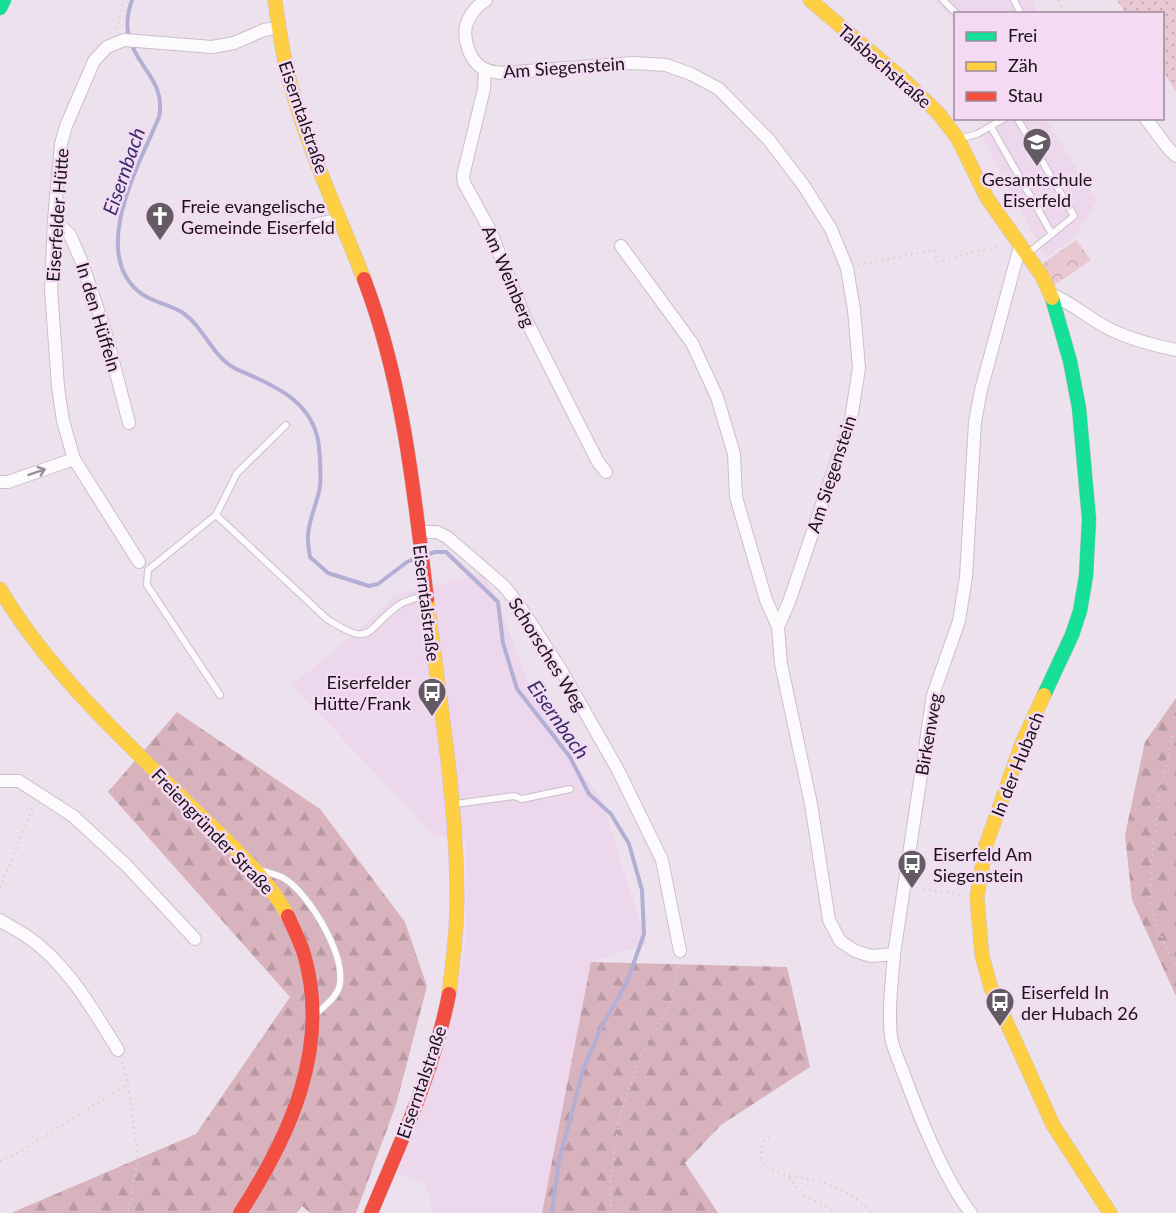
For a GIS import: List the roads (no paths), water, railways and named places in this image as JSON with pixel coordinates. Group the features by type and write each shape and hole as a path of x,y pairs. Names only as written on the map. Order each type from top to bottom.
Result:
{"main road":[{"path":"0,9 4,0"},
{"name":"Eiserntalstraße","path":"275,0 277,28 292,94 365,283 386,346 399,408 422,557 453,804 458,901 449,997 423,1086 371,1213"},
{"name":"Talsbachstraße","path":"810,0 905,81 939,114 958,139 987,198 1042,276 1051,294"},
{"name":"In der Hubach","path":"1051,294 1070,361 1079,408 1089,519 1086,576 1080,611 1072,636 1022,743 998,807 985,848 977,897 982,956 991,988 1053,1125 1110,1213"},
{"name":"Freiengründer Straße","path":"0,590 14,614 102,716 252,867 288,914 298,938 308,972 314,1016 313,1043 308,1070 297,1106 283,1139 240,1213"}],"street":[{"name":"Am Siegenstein","path":"486,0 476,8 466,26 469,50 474,61 485,70 501,73 633,63 666,65 692,74 719,89 769,140 804,186 831,229 847,268 855,310 859,368 851,418 789,602 778,627 781,664 811,804 829,920 840,941 855,951 871,956 894,954"},
{"name":"Eiserfelder Hütte","path":"139,562 74,459 63,421 58,387 51,289 61,144 66,126 94,61 106,47 126,41 212,47 234,43 264,30 277,28"},
{"name":"Am Weinberg","path":"485,70 484,88 463,176 464,183 490,231 525,318 598,462 606,472"},
{"path":"1147,120 1176,156"},
{"name":"In den Hüffeln","path":"54,220 70,235 81,260 106,334 129,423"},
{"path":"621,246 692,343 717,397 734,454 736,497 766,600 778,627"},
{"name":"Birkenweg","path":"971,1213 963,1203 934,1148 891,1040 890,997 894,954 933,695 959,621 966,577 975,422 981,390 1020,247"},
{"path":"1051,294 1064,299 1105,327 1155,346 1176,350"},
{"path":"0,482 8,482 74,459"},
{"name":"Schorsches Weg","path":"418,532 437,532 447,537 504,586 561,670 618,770 662,860 680,951"},
{"path":"0,780 19,781 72,816 126,865 195,939"},
{"path":"0,921 29,938 50,956 74,982 118,1050"}],"lane":[{"path":"943,0 955,12"},
{"path":"958,139 976,134 1002,120"},
{"path":"1018,120 1074,216 1052,234 1020,247"},
{"path":"991,127 1052,234"},
{"path":"275,231 340,216"},
{"path":"220,695 147,585 148,570 216,515 237,473 286,425"},
{"path":"216,515 327,619 347,632 363,635 373,631 400,604 426,595"},
{"path":"453,804 514,796 522,799 570,789"},
{"path":"252,867 284,879 299,891 318,915 332,944 340,972 340,985 336,993 314,1016"}],"waterway":[{"name":"Eisernbach","path":"132,0 128,20 129,36 134,50 156,87 160,101 159,117 131,181 123,206 118,253 124,274 143,295 178,310 190,319 228,364 285,393 305,411 317,436 320,468 319,492 308,532 310,557 328,573 369,586 378,584 416,558"},
{"name":"Eisernbach","path":"426,555 446,552 498,602 503,643 517,689 570,757 589,794 611,814 629,844 642,890 644,934 627,982 602,1026 584,1067 559,1160 552,1213"}],"place":[{"name":"Gesamtschule Eiserfeld","path":"1037,168"},
{"name":"Freie evangelische Gemeinde Eiserfeld","path":"160,242"},
{"name":"Eiserfelder Hütte/Frank","path":"432,718"},
{"name":"Eiserfeld Am Siegenstein","path":"912,890"},
{"name":"Eiserfeld In der Hubach 26","path":"1000,1028"}]}
